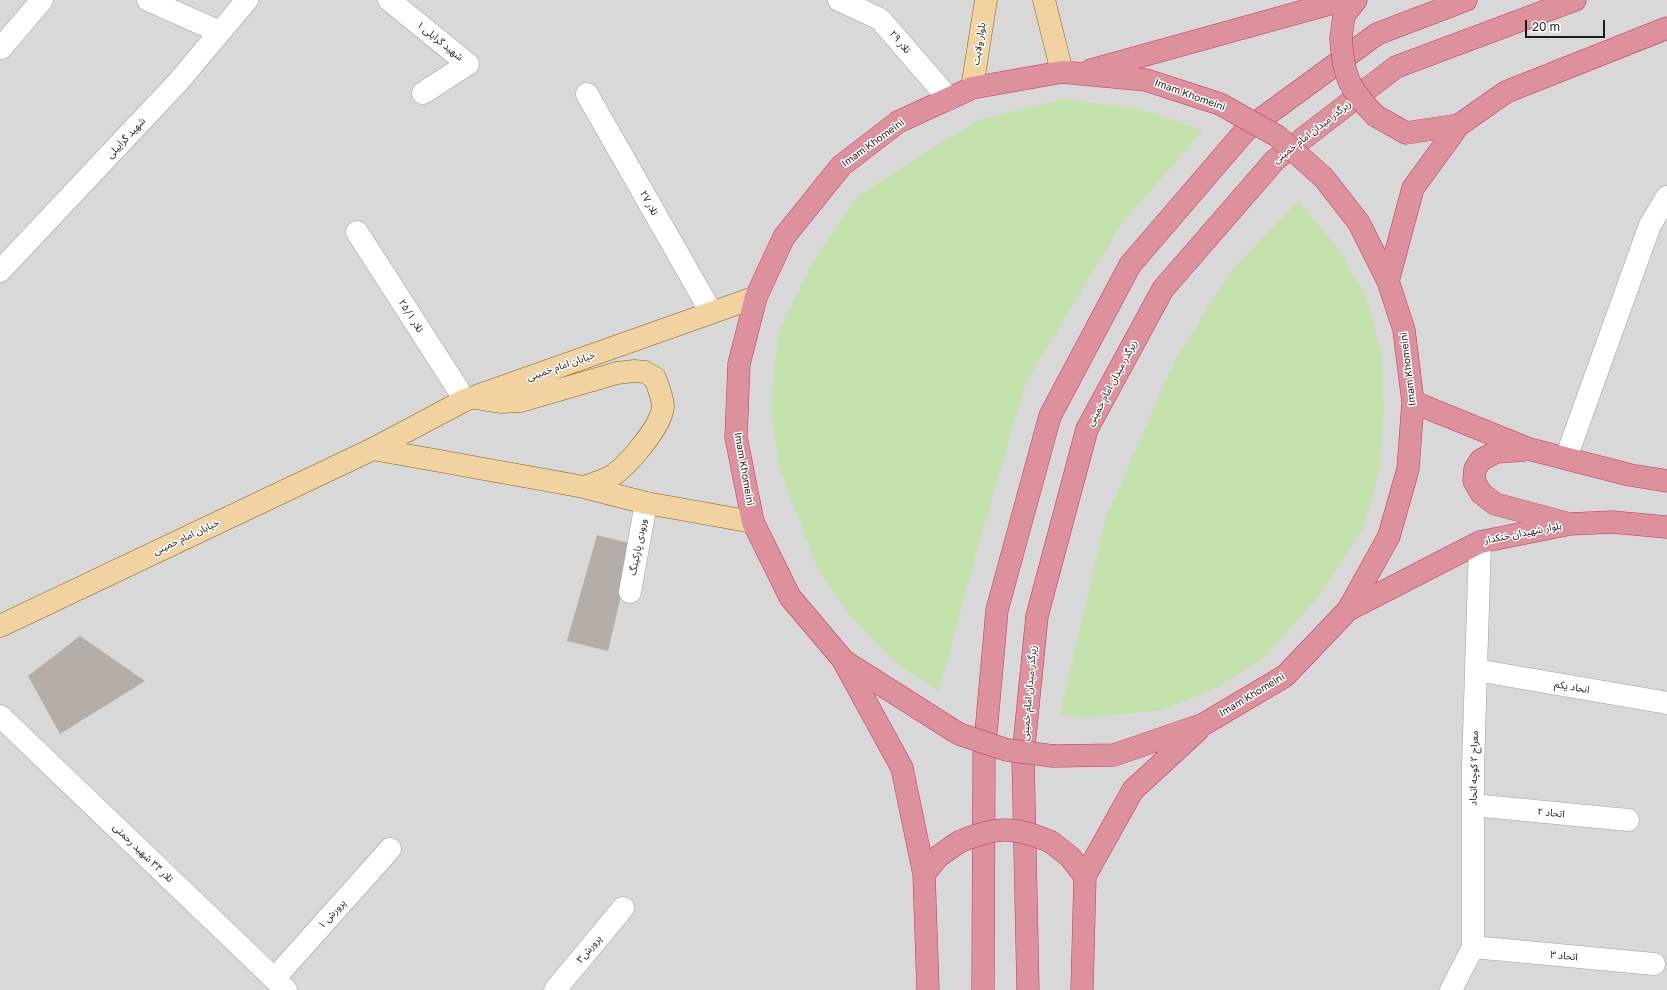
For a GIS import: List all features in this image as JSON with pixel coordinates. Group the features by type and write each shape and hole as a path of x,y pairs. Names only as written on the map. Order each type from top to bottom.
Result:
{"highway":[{"path":"1070,73 1344,0"},
{"path":"1356,0 1344,15 1341,38 1342,60 1349,81 1360,101 1376,116 1406,133 1459,125"},
{"path":"983,990 984,755 997,610 1050,416 1130,265 1246,130 1377,34 1466,0"},
{"name":"زیرگذر میدان امام خمینی","path":"1028,990 1023,756 1037,616 1087,429 1162,290 1275,160 1396,67 1575,0"},
{"path":"1388,281 1412,188 1459,125 1506,92 1667,28"},
{"name":"Imam Khomeini","path":"1070,73 1146,80 1220,104 1277,136 1324,178 1359,223 1388,281 1404,330 1413,402 1408,468 1389,536 1348,610 1286,676 1204,724 1114,755 1054,756 1007,750 959,734 844,661 790,598 753,522 736,437 739,364 756,297 784,237 841,166 898,122 972,88 1070,73"},
{"path":"1413,402 1529,449 1630,475 1667,481"},
{"path":"1529,449 1496,452 1481,460 1475,469 1474,480 1481,493 1494,504 1570,524"},
{"name":"بلوار شهیدان خنکدار","path":"1348,610 1480,542 1570,524 1612,522 1667,527"},
{"path":"844,661 902,768 924,874 926,986"},
{"path":"1082,990 1086,876 1133,790 1204,724"},
{"path":"924,874 940,856 959,842 981,833 1005,830 1029,833 1051,842 1070,857 1086,876"}],"main road":[{"name":"بلوار ولایت","path":"972,88 986,0"},
{"path":"1044,0 1070,73"},
{"name":"خیابان امام خمینی","path":"0,626 373,449 468,398 756,297"},
{"path":"468,398 500,402 521,400 617,373 634,371 645,372 654,378 662,399 663,408 655,427 638,452 611,477 584,487"},
{"path":"373,449 584,487 646,503 753,522"}],"street":[{"path":"2,48 42,0"},
{"path":"148,0 220,32"},
{"name":"شهید گراییلی","path":"0,271 178,82 247,0"},
{"name":"شهید گرایلی ۱","path":"389,0 468,64 423,93"},
{"name":"تلار ۲۹","path":"839,0 880,19 949,99"},
{"name":"تلار ۲۷","path":"587,94 711,312"},
{"path":"1566,458 1650,225 1667,197"},
{"name":"تلار ۲۵/۱","path":"357,232 468,398"},
{"name":"ورودی پارکینگ","path":"630,592 646,503"},
{"name":"معراج ۲ کوچه اتحاد","path":"1451,990 1473,947 1473,805 1480,542"},
{"name":"انحاد یکم","path":"1476,670 1667,703"},
{"name":"تلار ۳۴ شهید رحمتی","path":"0,716 280,984"},
{"name":"اتحاد ۲","path":"1473,805 1628,820"},
{"name":"پرورش ۱","path":"280,984 390,849"},
{"name":"پرورش۳","path":"554,990 623,908"},
{"name":"اتحاد ۳","path":"1473,947 1654,964"}],"shaded area":[{"path":"0,0 1667,0 1667,990 0,990"}],"green space":[{"path":"1064,99 1138,109 1203,130 1122,223 1026,382 978,546 939,691 898,665 849,615 818,569 778,465 771,401 779,331 815,258 858,196 981,119"},
{"path":"1298,201 1336,246 1367,299 1381,351 1384,407 1380,468 1363,528 1319,596 1264,657 1214,689 1161,710 1083,718 1060,714 1106,518 1174,362 1231,271"}],"building":[{"path":"597,535 633,544 608,651 567,641"},
{"path":"80,636 145,681 60,734 28,676"}]}
